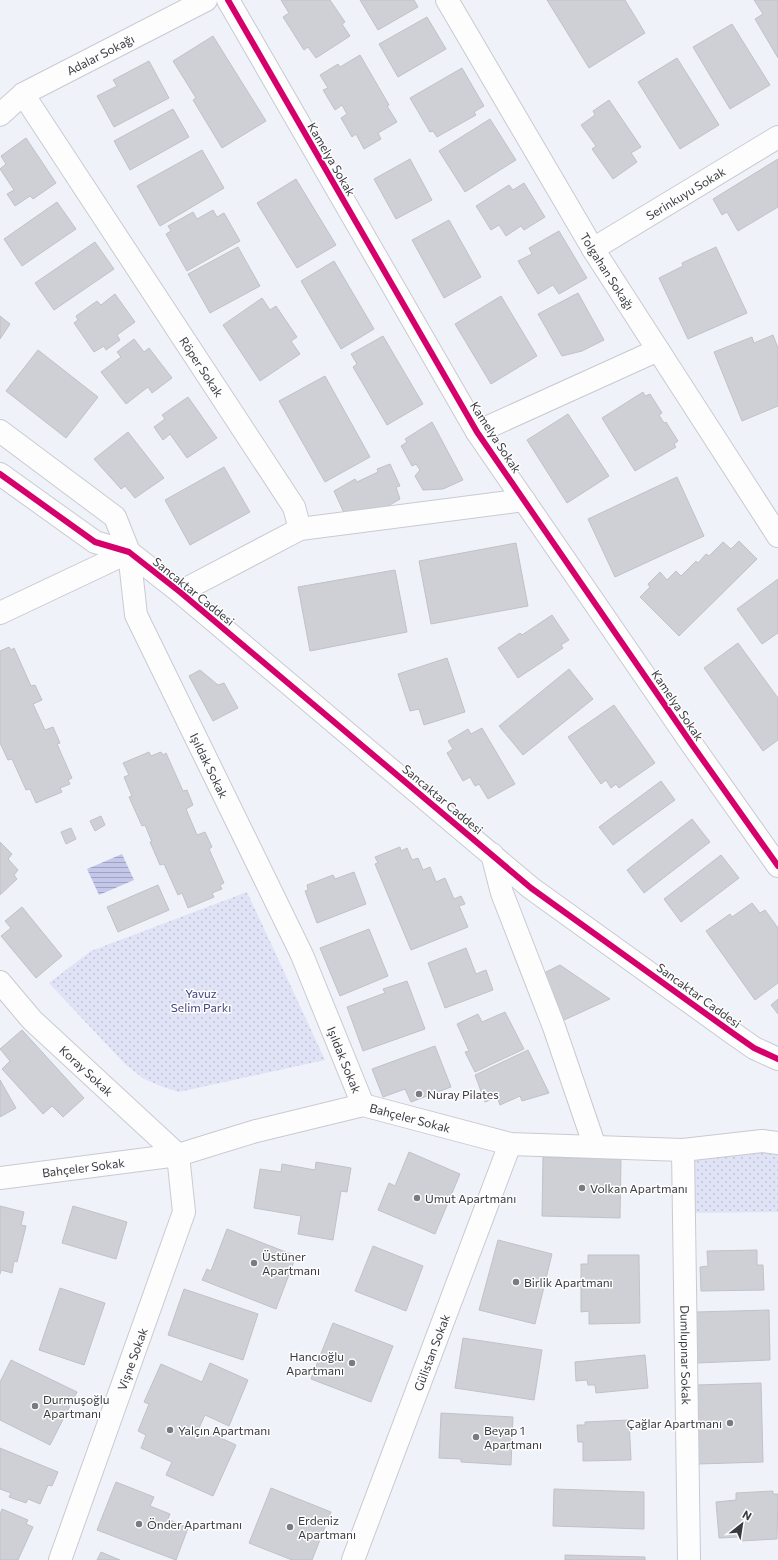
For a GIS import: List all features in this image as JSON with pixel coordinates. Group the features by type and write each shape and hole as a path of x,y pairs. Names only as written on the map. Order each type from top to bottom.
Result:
{"street":[{"name":"Adalar Sokağı","path":"0,115 22,94 206,0"},
{"name":"Kamelya Sokak","path":"228,0 477,432 688,740 778,866"},
{"name":"Tolgahan Sokağı","path":"447,0 593,249 778,536"},
{"name":"Röper Sokak","path":"22,94 294,507 300,530"},
{"name":"Serinkuyu Sokak","path":"593,249 778,137"},
{"path":"477,432 658,350"},
{"name":"Işıldak Sokak","path":"0,431 116,517 129,552 136,614 302,955 363,1105"},
{"path":"0,474 95,542 129,552"},
{"path":"180,592 300,530 524,500"},
{"path":"0,613 129,552"},
{"name":"Sancaktar Caddesi","path":"129,552 180,592 531,888 754,1048"},
{"path":"492,854 502,893 554,1027 595,1147"},
{"name":"Koray Sokak","path":"0,982 32,1020 178,1155"},
{"path":"754,1048 778,1059"},
{"path":"754,1048 778,1071"},
{"name":"Bahçeler Sokak","path":"0,1178 178,1155 256,1131 363,1105 510,1144 683,1150 762,1141 778,1143"},
{"name":"Gülistan Sokak","path":"353,1560 510,1144"},
{"name":"Dumlupınar Sokak","path":"683,1150 689,1560"},
{"name":"Vişne Sokak","path":"60,1560 184,1212 178,1155"}],"green space":[{"name":"Yavuz Selim Parkı","path":"247,892 325,1060 179,1092 144,1079 125,1064 49,983 91,951"},
{"path":"778,1151 778,1212 691,1213 688,1156"}],"water":[{"path":"122,854 134,880 99,895 87,869"}],"building":[{"path":"281,0 330,0 345,22 342,24 350,36 316,58 308,47 304,50 283,17 289,13"},
{"path":"360,0 414,0 418,7 378,30"},
{"path":"547,0 625,0 645,33 589,68"},
{"path":"754,0 778,0 778,58 755,19 763,14"},
{"path":"427,17 446,49 398,77 379,44"},
{"path":"732,24 770,85 730,109 693,47"},
{"path":"213,36 266,121 222,148 193,100 196,98 173,61"},
{"path":"360,55 389,105 387,106 397,122 378,133 381,139 364,149 356,134 352,137 341,118 347,114 342,105 335,110 323,90 328,88 320,75 338,64 340,67"},
{"path":"677,58 719,125 680,149 638,82"},
{"path":"149,61 169,98 114,127 97,96 117,86 113,80"},
{"path":"462,68 484,106 474,112 476,115 437,137 433,131 430,132 410,98"},
{"path":"609,100 641,147 631,153 637,162 613,179 592,149 596,146 581,125 595,115 593,111"},
{"path":"173,109 189,137 130,170 114,141"},
{"path":"490,119 516,160 465,192 439,151"},
{"path":"26,138 56,183 33,199 30,196 15,206 7,194 14,190 0,169 6,164 1,156"},
{"path":"202,150 224,188 160,226 137,186"},
{"path":"410,159 432,200 396,219 374,179"},
{"path":"778,159 778,207 738,231 727,212 722,215 713,199"},
{"path":"296,179 336,245 297,268 257,203"},
{"path":"524,183 545,217 524,230 521,226 506,236 499,225 491,230 476,206 509,185 513,190"},
{"path":"57,202 76,229 22,266 4,239"},
{"path":"213,210 217,217 224,213 240,241 187,271 166,234 171,231 168,226 193,212 197,219"},
{"path":"449,220 481,277 444,298 412,240"},
{"path":"559,231 587,278 559,294 553,285 538,294 518,261 532,254 529,248"},
{"path":"95,242 114,269 54,310 35,283"},
{"path":"238,247 260,286 210,313 188,274"},
{"path":"716,247 747,313 688,339 659,278 683,266 682,263"},
{"path":"334,261 374,329 341,349 301,281"},
{"path":"578,293 604,340 582,351 562,356 538,314"},
{"path":"115,294 135,322 117,335 120,340 106,350 104,346 94,352 74,323 78,320 76,316 97,301 101,305"},
{"path":"501,296 537,356 491,384 455,324"},
{"path":"262,298 270,310 276,306 297,337 291,341 300,354 260,381 223,325"},
{"path":"0,316 10,324 0,339"},
{"path":"773,335 778,348 778,406 742,421 714,352 752,337 754,343"},
{"path":"383,336 423,404 387,425 353,367 357,364 351,354"},
{"path":"134,339 144,352 149,348 172,378 152,393 148,387 126,404 101,372 121,357 117,352"},
{"path":"38,350 98,397 66,438 6,391"},
{"path":"325,376 370,457 325,482 279,401"},
{"path":"643,392 645,396 650,394 662,413 659,415 664,423 666,422 678,441 674,444 676,447 635,471 602,418"},
{"path":"188,397 217,438 187,458 170,434 163,440 154,427 165,419 162,415"},
{"path":"568,414 609,476 567,503 527,440"},
{"path":"432,422 463,480 443,489 423,490 415,476 420,470 416,464 412,466 401,446 407,442 405,439"},
{"path":"128,432 164,478 135,498 125,486 121,489 94,459"},
{"path":"390,464 400,486 396,487 400,499 388,506 344,513 334,491 355,479 357,482 378,472 377,469"},
{"path":"224,467 250,512 190,545 165,500"},
{"path":"677,477 704,536 615,577 588,519"},
{"path":"739,541 757,559 679,636 640,597 650,587 648,584 660,572 667,580 676,571 681,576 696,561 698,563 706,554 709,556 723,542 731,549"},
{"path":"516,543 528,606 431,624 419,561"},
{"path":"395,570 407,632 310,651 298,587"},
{"path":"778,579 778,633 762,644 737,609"},
{"path":"552,615 569,640 561,645 563,648 518,678 498,648 520,633 522,635"},
{"path":"738,643 778,698 778,740 763,751 704,668"},
{"path":"9,647 11,650 14,648 31,686 35,685 42,700 33,704 45,730 53,727 60,743 57,744 72,778 68,780 70,784 60,788 62,792 36,803 30,789 26,790 12,759 8,760 0,743 0,651"},
{"path":"447,658 465,712 424,725 419,709 410,711 398,674"},
{"path":"569,669 593,699 523,755 499,726"},
{"path":"200,670 218,685 224,683 238,708 213,721 189,676"},
{"path":"614,705 655,763 619,788 616,784 611,788 606,780 601,784 568,737"},
{"path":"482,728 515,784 488,799 479,784 475,786 470,777 463,781 447,753 453,749 448,741 468,729 471,734"},
{"path":"149,752 151,756 161,752 163,755 166,753 183,791 187,790 193,805 186,809 197,835 205,832 212,847 209,849 224,883 220,885 222,889 212,893 214,897 188,908 182,893 178,895 164,864 160,865 150,842 152,842 145,825 142,826 129,797 132,796 124,777 129,775 123,763"},
{"path":"661,781 675,800 613,845 599,827"},
{"path":"101,816 105,825 95,831 90,821"},
{"path":"692,819 710,842 644,893 627,870"},
{"path":"71,828 76,839 66,844 61,832"},
{"path":"0,842 12,854 8,859 18,870 14,875 17,879 0,895"},
{"path":"400,847 401,851 407,848 412,860 418,858 423,870 430,867 436,882 445,878 454,899 461,896 465,904 459,906 468,927 411,950 375,864 378,863 375,857"},
{"path":"721,855 739,878 681,922 664,899"},
{"path":"354,872 366,904 317,923 305,891 308,890 307,885 333,875 335,879"},
{"path":"158,885 169,910 118,932 107,907"},
{"path":"752,903 760,913 765,910 778,928 778,983 755,1000 706,931 730,914 732,917"},
{"path":"22,907 62,956 36,978 1,936 11,928 5,921"},
{"path":"369,929 388,976 340,996 320,948"},
{"path":"466,948 476,974 486,970 493,990 445,1008 428,963"},
{"path":"560,965 610,999 562,1021 540,975"},
{"path":"407,981 425,1029 363,1051 347,1007 385,993 383,989"},
{"path":"778,999 778,1014 771,1005"},
{"path":"505,1012 524,1049 475,1072 465,1052 469,1051 457,1024 478,1014 482,1022"},
{"path":"22,1030 84,1098 63,1117 52,1106 43,1114 2,1069 10,1061 0,1049"},
{"path":"435,1046 451,1087 411,1102 405,1089 383,1097 372,1069"},
{"path":"528,1050 549,1093 522,1101 520,1096 500,1105 497,1097 485,1102 475,1075"},
{"path":"0,1080 16,1108 0,1117"},
{"name":"Umut Apartmanı","path":"409,1152 460,1174 435,1234 378,1210 389,1183 395,1186"},
{"name":"Volkan Apartmanı","path":"543,1157 621,1159 620,1218 542,1216"},
{"path":"316,1162 351,1168 347,1192 341,1191 333,1240 298,1234 301,1216 254,1208 260,1169 281,1172 282,1164 315,1170"},
{"path":"0,1206 24,1212 21,1225 26,1226 17,1262 14,1261 12,1273 1,1270 0,1274"},
{"path":"73,1206 127,1222 116,1259 62,1243"},
{"name":"Üstüner Apartmanı","path":"227,1229 296,1256 276,1309 202,1280 207,1269 211,1271"},
{"name":"Birlik Apartmanı","path":"498,1240 552,1254 535,1324 479,1310"},
{"path":"373,1246 423,1266 406,1311 355,1291"},
{"path":"757,1250 757,1265 763,1265 764,1290 701,1291 700,1267 708,1266 707,1251"},
{"path":"588,1255 639,1255 640,1323 589,1324 589,1311 581,1312 581,1264 588,1264"},
{"path":"60,1288 105,1303 84,1365 39,1350"},
{"path":"184,1289 258,1314 243,1360 168,1335"},
{"path":"769,1310 770,1360 697,1363 696,1312"},
{"name":"Hancıoğlu Apartmanı","path":"333,1323 393,1346 371,1402 311,1379"},
{"path":"463,1338 542,1350 534,1400 455,1388"},
{"path":"645,1355 648,1388 596,1393 595,1385 588,1385 587,1380 576,1381 575,1362"},
{"name":"Durmuşoğlu Apartmanı","path":"11,1360 77,1392 50,1445 0,1420 0,1382"},
{"name":"Yalçın Apartmanı","path":"210,1363 248,1380 229,1426 205,1415 199,1428 236,1445 213,1496 166,1475 172,1462 141,1448 146,1435 138,1431 149,1404 144,1402 161,1364 202,1382"},
{"name":"Çağlar Apartmanı","path":"761,1383 763,1462 698,1464 696,1385"},
{"name":"Beyap 1 Apartmanı","path":"441,1413 513,1417 511,1465 461,1462 461,1459 439,1458"},
{"path":"629,1420 631,1460 583,1461 583,1442 578,1442 577,1425 585,1425 585,1422"},
{"path":"0,1448 58,1472 52,1486 48,1485 40,1504 28,1499 26,1503 9,1497 11,1493 0,1489"},
{"name":"Önder Apartmanı","path":"116,1482 154,1497 150,1506 170,1514 168,1519 188,1528 176,1560 97,1530"},
{"name":"Erdeniz Apartmanı","path":"271,1488 331,1512 312,1560 292,1560 249,1543"},
{"path":"554,1489 644,1492 644,1529 553,1526"},
{"path":"773,1491 773,1494 778,1494 777,1539 740,1541 739,1537 719,1538 716,1502 736,1500 736,1493"},
{"path":"2,1509 28,1520 26,1524 33,1527 18,1560 0,1560 0,1514"},
{"path":"101,1552 120,1560 97,1560"},
{"path":"565,1555 645,1557 645,1560 565,1560"}],"cycle path":[{"path":"228,0 477,432 693,746 778,866"},
{"path":"0,474 95,542 129,552 180,592 531,888 754,1048 778,1059"}],"place":[{"name":"Nuray Pilates","path":"419,1094"},
{"name":"Volkan Apartmanı","path":"582,1188"},
{"name":"Umut Apartmanı","path":"417,1198"},
{"name":"Üstüner Apartmanı","path":"254,1263"},
{"name":"Birlik Apartmanı","path":"516,1282"},
{"name":"Hancıoğlu Apartmanı","path":"352,1363"},
{"name":"Durmuşoğlu Apartmanı","path":"35,1406"},
{"name":"Çağlar Apartmanı","path":"730,1423"},
{"name":"Yalçın Apartmanı","path":"170,1430"},
{"name":"Beyap 1 Apartmanı","path":"476,1437"},
{"name":"Önder Apartmanı","path":"139,1524"},
{"name":"Erdeniz Apartmanı","path":"290,1527"}]}
